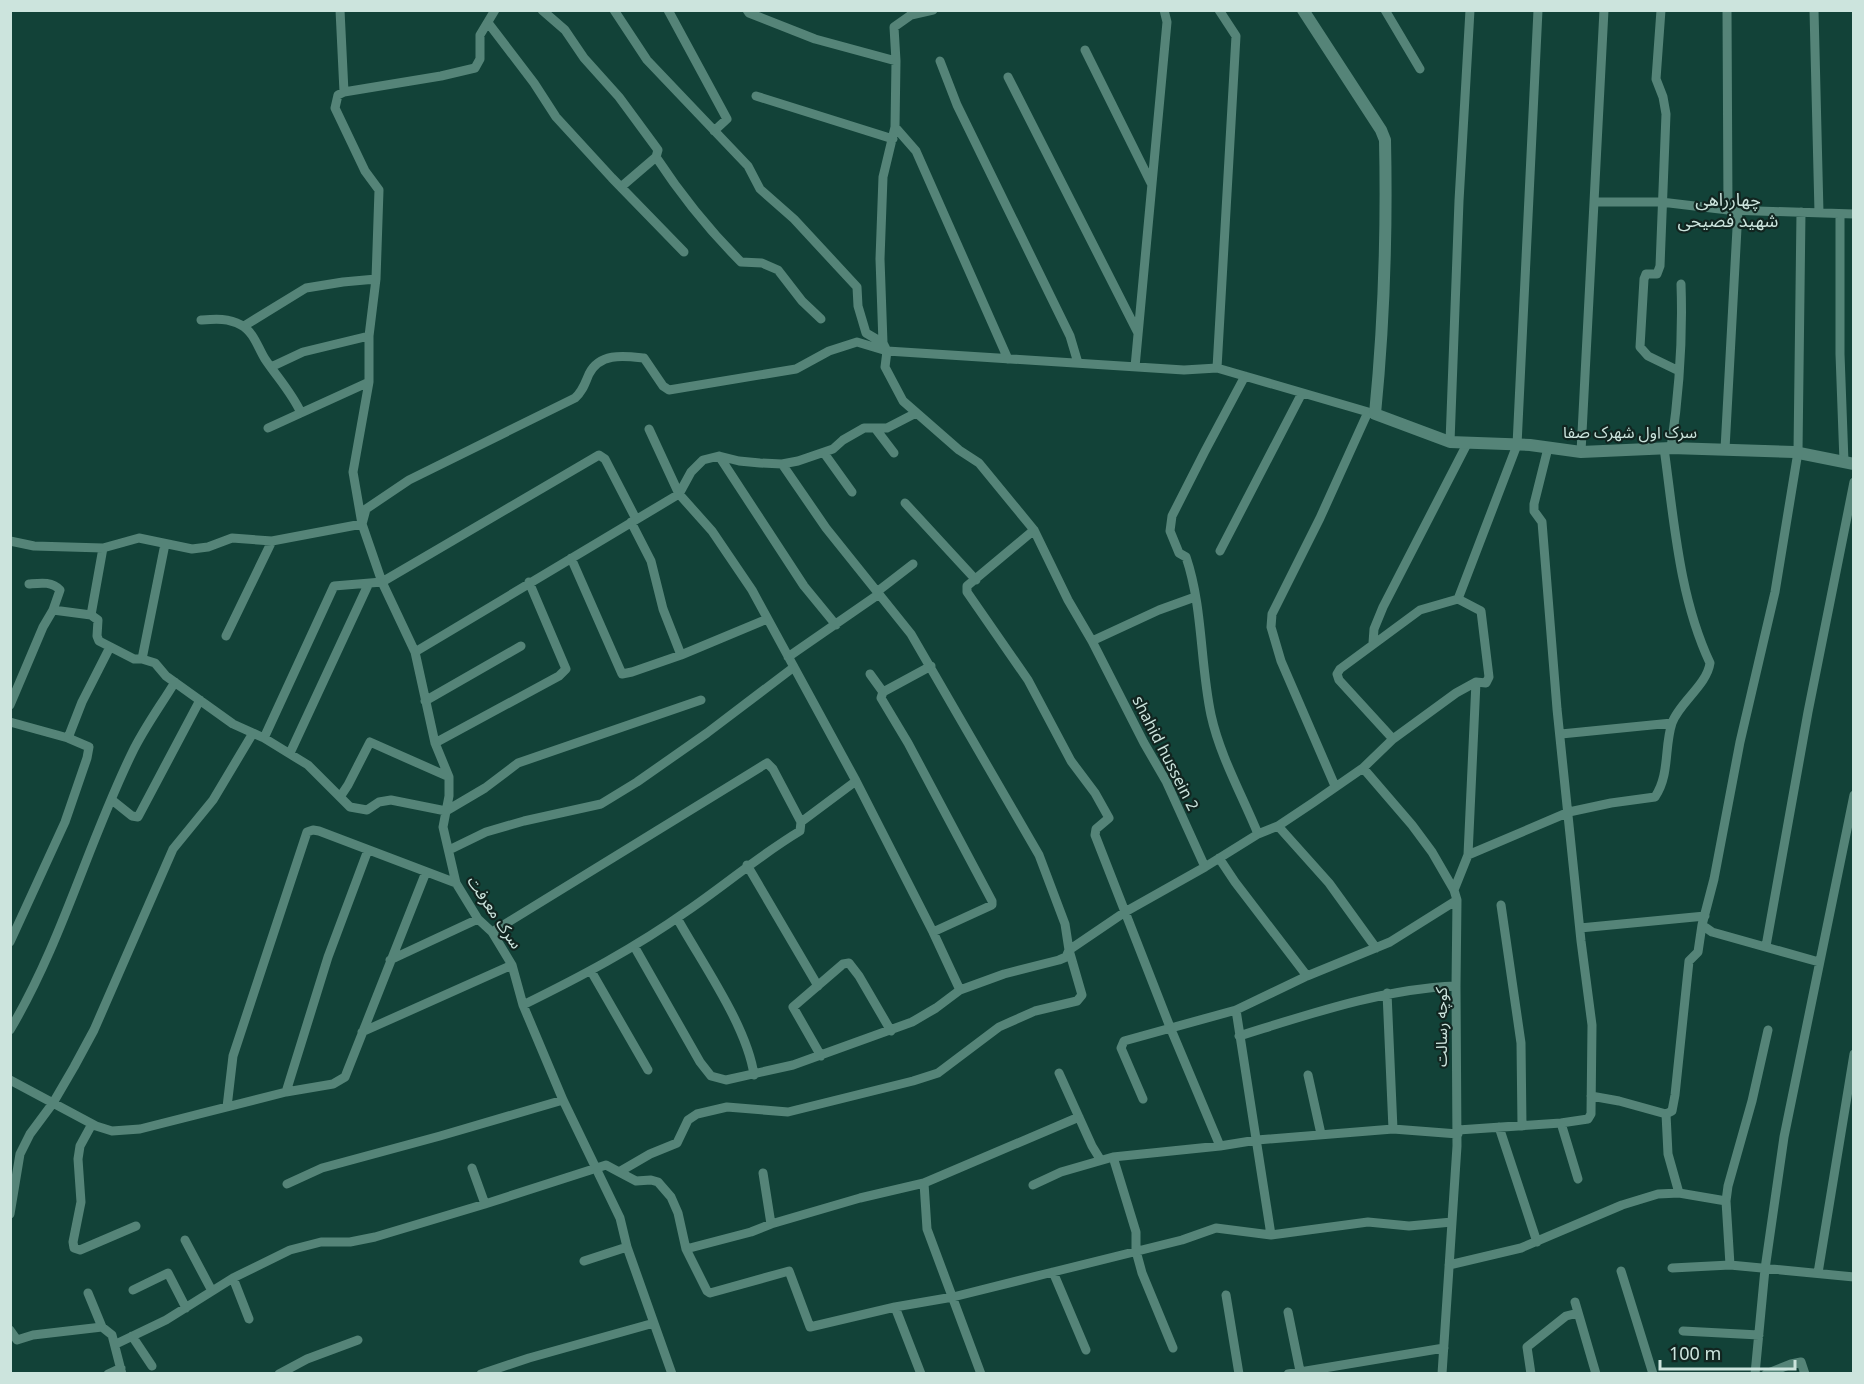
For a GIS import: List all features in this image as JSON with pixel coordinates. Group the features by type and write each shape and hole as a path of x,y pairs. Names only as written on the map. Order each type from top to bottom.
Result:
{"street":[{"path":"340,10 344,92 441,76 474,68 480,59 480,35 489,24 495,10"},
{"path":"542,10 565,30 584,58 619,97 658,150 656,157 621,187"},
{"path":"614,10 647,60 748,166 760,189 794,219 857,287 858,306 866,333 885,347"},
{"path":"668,10 727,119 714,132"},
{"path":"747,10 749,14 814,39 896,61"},
{"name":"shahid hussein 2","path":"933,10 911,15 894,27 895,127 883,177 880,259 885,367 903,401 959,450 979,463 1035,530 1068,600 1166,781 1205,867"},
{"path":"1135,367 1167,22 1164,10"},
{"path":"1217,368 1236,36 1219,10"},
{"path":"1303,10 1381,130 1385,140 1385,259 1380,364 1371,413 1272,614 1271,627 1281,661 1335,786"},
{"path":"1385,10 1420,69"},
{"path":"1450,442 1459,201 1470,10"},
{"path":"1458,599 1516,445 1538,10"},
{"path":"1581,452 1604,10"},
{"path":"1661,10 1656,79 1666,114 1660,266 1658,274 1646,274 1644,279 1640,347 1648,356 1679,371"},
{"path":"1725,448 1733,210 1727,10"},
{"path":"1814,10 1820,213"},
{"path":"489,24 534,83 556,117 684,252"},
{"path":"1085,50 1152,185"},
{"path":"940,61 957,105 1070,336 1078,363"},
{"path":"1008,77 1138,333"},
{"name":"سرک معرفت","path":"344,92 338,95 336,108 365,171 380,190 376,279 369,336 369,382 352,472 362,524 382,582 415,652 435,743 449,777 443,827 456,883 478,920 492,932 513,964 523,1005 563,1100 620,1218 627,1247 672,1374"},
{"path":"756,96 893,139"},
{"path":"895,127 916,151 1008,359"},
{"path":"656,157 675,186 741,262 762,264 778,270 802,301 821,320"},
{"path":"1594,202 1661,202 1733,210 1854,214"},
{"path":"1591,1096 1666,1114 1672,1111 1681,1051 1689,961 1698,952 1740,742 1775,592 1798,453 1802,212"},
{"path":"1840,214 1840,354 1849,463"},
{"path":"244,326 306,288 376,279"},
{"path":"1467,855 1569,812 1655,797 1662,787 1672,723 1706,674 1710,663 1698,633 1685,588 1667,448 1678,398 1682,284"},
{"path":"201,320 225,319 244,326 290,391 301,413"},
{"path":"271,367 303,352 369,336"},
{"path":"10,541 34,546 104,548 139,538 192,549 208,547 232,538 272,541 362,524 366,509 409,480 575,398 581,393 591,370 602,360 620,355 644,358 663,386 669,390 796,369 829,351 857,342 885,347 1008,359 1184,370 1217,368 1371,413"},
{"path":"1245,376 1172,516 1170,531 1179,553 1186,557 1192,576 1206,685 1217,738 1258,834"},
{"path":"268,428 369,382"},
{"path":"1220,551 1302,393"},
{"path":"415,652 679,494 691,472 703,460 719,456 738,461 782,464 833,450 843,440 864,428 887,428 916,413"},
{"name":"سرک اول شهرک صفا","path":"1371,413 1450,442 1467,444 1516,445 1581,452 1725,448 1798,453 1849,463"},
{"path":"874,428 894,453"},
{"path":"648,429 679,494 712,531 739,569 794,667 933,932 960,990"},
{"path":"1373,644 1374,629 1383,608 1467,444"},
{"path":"1033,1185 1062,1172 1113,1156 1321,1134 1393,1129 1458,1132 1588,1119 1591,1114 1592,1025 1580,928 1542,522 1534,510 1548,448"},
{"path":"824,453 852,492"},
{"path":"264,738 334,586 368,585 382,582 599,455 605,459 651,561 663,609 681,655"},
{"path":"719,456 804,586 836,625"},
{"path":"619,1172 650,1154 677,1143 688,1120 697,1114 727,1107 788,1112 913,1081 938,1073 999,1027 1035,1011 1077,1001 1082,995 1069,950 1065,924 1039,855 911,633 891,612 878,592 826,528 782,464"},
{"path":"1766,946 1808,712 1854,482"},
{"path":"905,503 976,580"},
{"path":"1035,530 967,586 967,592 1028,680 1071,761 1095,793 1109,818 1096,829 1095,835 1170,1027 1220,1146"},
{"path":"226,636 272,541"},
{"path":"142,659 165,544"},
{"path":"91,615 104,548"},
{"path":"571,558 622,674 681,655 767,619"},
{"path":"788,657 836,625 913,564"},
{"path":"435,743 559,676 566,669 529,582"},
{"path":"10,705 60,590 57,586 45,583 29,584"},
{"path":"290,753 368,585"},
{"path":"1092,641 1159,610 1195,597"},
{"path":"634,946 700,1062 711,1076 726,1080 754,1075 821,1056 891,1031 928,1013 960,990 1005,974 1066,957 1069,950 1125,912 1258,834 1278,826 1363,768 1393,740 1456,693 1476,682 1486,683 1489,677 1481,611 1458,599 1420,610 1340,669 1337,674 1340,680 1393,740"},
{"path":"53,610 91,615 98,620 96,636 99,641 134,659 155,663 166,676 233,724 264,738 308,765 350,807 367,810 379,802 391,800 446,811 485,788 518,763 700,700"},
{"path":"425,701 521,646"},
{"path":"68,738 82,702 110,647"},
{"path":"882,692 931,666"},
{"path":"448,850 486,832 524,820 601,804 637,782 794,667"},
{"path":"870,674 882,692 881,698 908,743 992,901 989,908 933,932"},
{"path":"10,1030 50,953 133,751 175,682"},
{"path":"1454,890 1467,855 1476,682"},
{"path":"112,800 132,816 138,817 200,700"},
{"path":"10,722 68,738 89,747 65,822 10,942"},
{"path":"1561,734 1672,723"},
{"path":"10,1214 20,1154 30,1134 53,1103 94,1029 173,849 213,800 253,733"},
{"path":"340,797 370,742 449,777"},
{"path":"492,932 767,763 773,769 801,822 800,831 747,866 677,918 591,972 523,1005"},
{"name":"کوچه رسالت","path":"1363,768 1432,852 1454,890 1457,900 1458,1132 1442,1374"},
{"path":"801,822 855,781"},
{"path":"1755,1374 1765,1269 1784,1137 1854,795"},
{"path":"1278,826 1329,883 1376,948"},
{"path":"227,1107 233,1056 307,832 320,831 456,883"},
{"path":"1844,844 1854,847"},
{"path":"286,1092 328,957 368,850"},
{"path":"1219,858 1306,976"},
{"path":"747,866 818,986"},
{"path":"10,1080 92,1124 112,1131 140,1129 286,1092 333,1084 345,1077 426,872"},
{"path":"1143,1099 1121,1044 1170,1027 1236,1010 1306,976 1390,942 1457,900"},
{"path":"1501,905 1521,1044 1522,1126"},
{"path":"677,918 739,1029 752,1061 754,1075"},
{"path":"390,960 478,920"},
{"path":"1580,928 1704,921"},
{"path":"1704,921 1712,932 1819,962"},
{"path":"821,1056 793,1007 843,964 849,963 859,976 891,1031"},
{"path":"362,1032 513,964"},
{"path":"591,972 648,1070"},
{"path":"1239,1036 1388,993 1425,987 1456,986"},
{"path":"1388,993 1393,1129"},
{"path":"1236,1010 1271,1235"},
{"path":"1730,1265 1726,1201 1728,1186 1752,1101 1768,1030"},
{"path":"1818,1273 1854,1054"},
{"path":"1059,1073 1100,1159"},
{"path":"1308,1075 1321,1134"},
{"path":"287,1184 322,1168 563,1100"},
{"path":"1666,1114 1668,1154 1679,1193"},
{"path":"687,1249 751,1233 771,1224 860,1198 924,1183 1079,1117"},
{"path":"1561,1123 1578,1179"},
{"path":"92,1124 80,1146 78,1159 81,1202 73,1242 74,1248 80,1250 136,1226"},
{"path":"1500,1127 1537,1242"},
{"path":"1113,1156 1136,1232 1136,1251 1142,1273 1173,1347"},
{"path":"116,1344 186,1308 233,1278 290,1250 321,1242 350,1242 375,1237 606,1165 636,1181 658,1182 671,1197 678,1213 687,1249 707,1291 710,1293 789,1271 810,1327 895,1307 953,1297 1182,1240 1216,1228 1271,1235 1368,1222 1409,1226 1452,1222"},
{"path":"472,1168 485,1204"},
{"path":"763,1173 771,1224"},
{"path":"924,1183 927,1229 981,1374"},
{"path":"1449,1265 1521,1248 1622,1205 1658,1194 1679,1193 1726,1201"},
{"path":"184,1240 212,1291"},
{"path":"584,1261 627,1247"},
{"path":"1672,1268 1730,1265 1854,1277"},
{"path":"1622,1271 1653,1374"},
{"path":"1053,1272 1086,1350"},
{"path":"133,1290 168,1273 186,1308"},
{"path":"233,1278 249,1319"},
{"path":"88,1293 102,1327 112,1335 116,1344 121,1371 108,1374"},
{"path":"1226,1295 1239,1374"},
{"path":"1575,1302 1596,1374"},
{"path":"895,1307 921,1374"},
{"path":"1288,1312 1300,1371"},
{"path":"1531,1374 1527,1347 1566,1316 1578,1313"},
{"path":"481,1374 654,1323"},
{"path":"10,1330 17,1340 33,1335 102,1327"},
{"path":"1683,1331 1758,1335"},
{"path":"132,1336 152,1366"},
{"path":"279,1374 307,1359 358,1340"},
{"path":"1288,1374 1444,1348"},
{"path":"1766,1374 1801,1362 1805,1374"}],"district":[{"name":"چهارراهی شهید فصیحی","path":"1728,209"}]}
